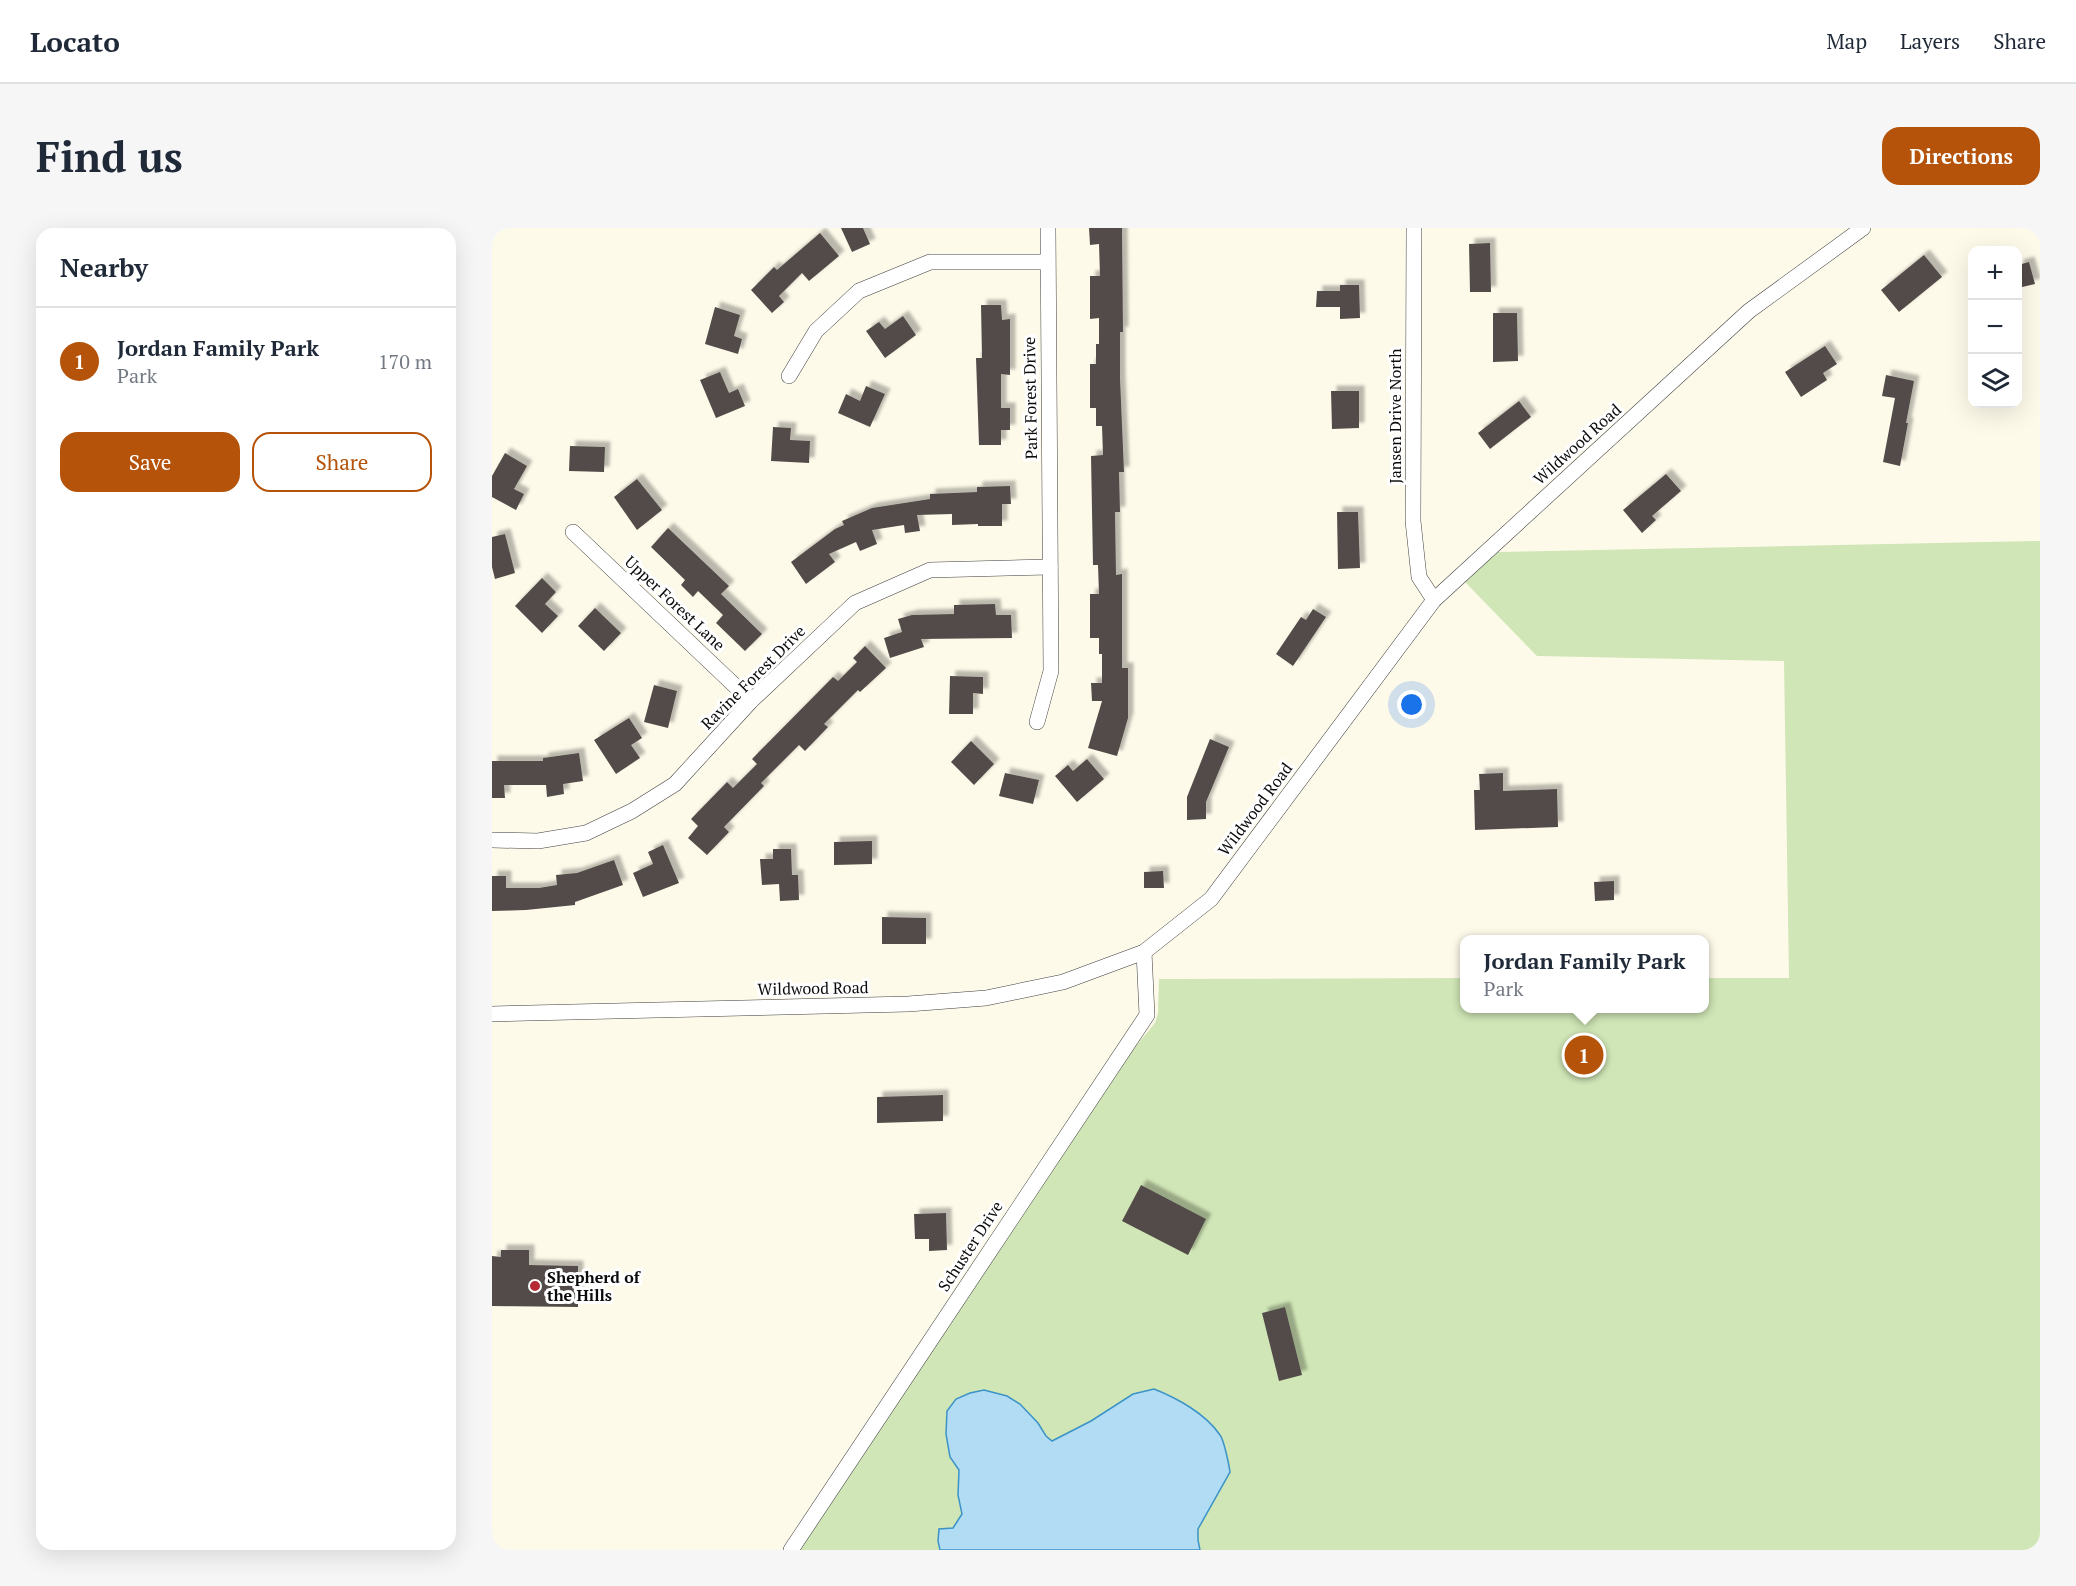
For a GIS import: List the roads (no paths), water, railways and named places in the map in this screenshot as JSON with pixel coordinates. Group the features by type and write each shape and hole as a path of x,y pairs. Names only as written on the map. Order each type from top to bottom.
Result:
{"street":[{"name":"Park Forest Drive","path":"1037,722 1051,671 1048,228"},
{"name":"Jansen Drive North","path":"1414,228 1413,521 1419,577 1434,600"},
{"name":"Wildwood Road","path":"492,1014 908,1004 986,998 1063,982 1144,952 1210,899 1434,600 1749,312 1863,228"},
{"path":"789,376 816,331 859,291 930,262 1047,262"},
{"name":"Upper Forest Lane","path":"573,532 751,701"},
{"name":"Ravine Forest Drive","path":"492,840 538,841 586,833 632,811 675,784 751,701 855,603 930,570 1050,567"},
{"name":"Schuster Drive","path":"791,1550 1147,1015 1144,952"}],"water":[{"path":"1154,1389 1181,1402 1207,1420 1220,1435 1225,1447 1230,1472 1198,1529 1200,1550 940,1550 939,1529 953,1528 962,1514 958,1495 959,1470 950,1457 946,1434 947,1411 956,1399 984,1390 1007,1396 1020,1404 1052,1441 1091,1421 1133,1394"}],"place":[{"name":"Jordan Family Park","path":"1584,1055"},
{"name":"Shepherd of the Hills","path":"535,1286"}]}
